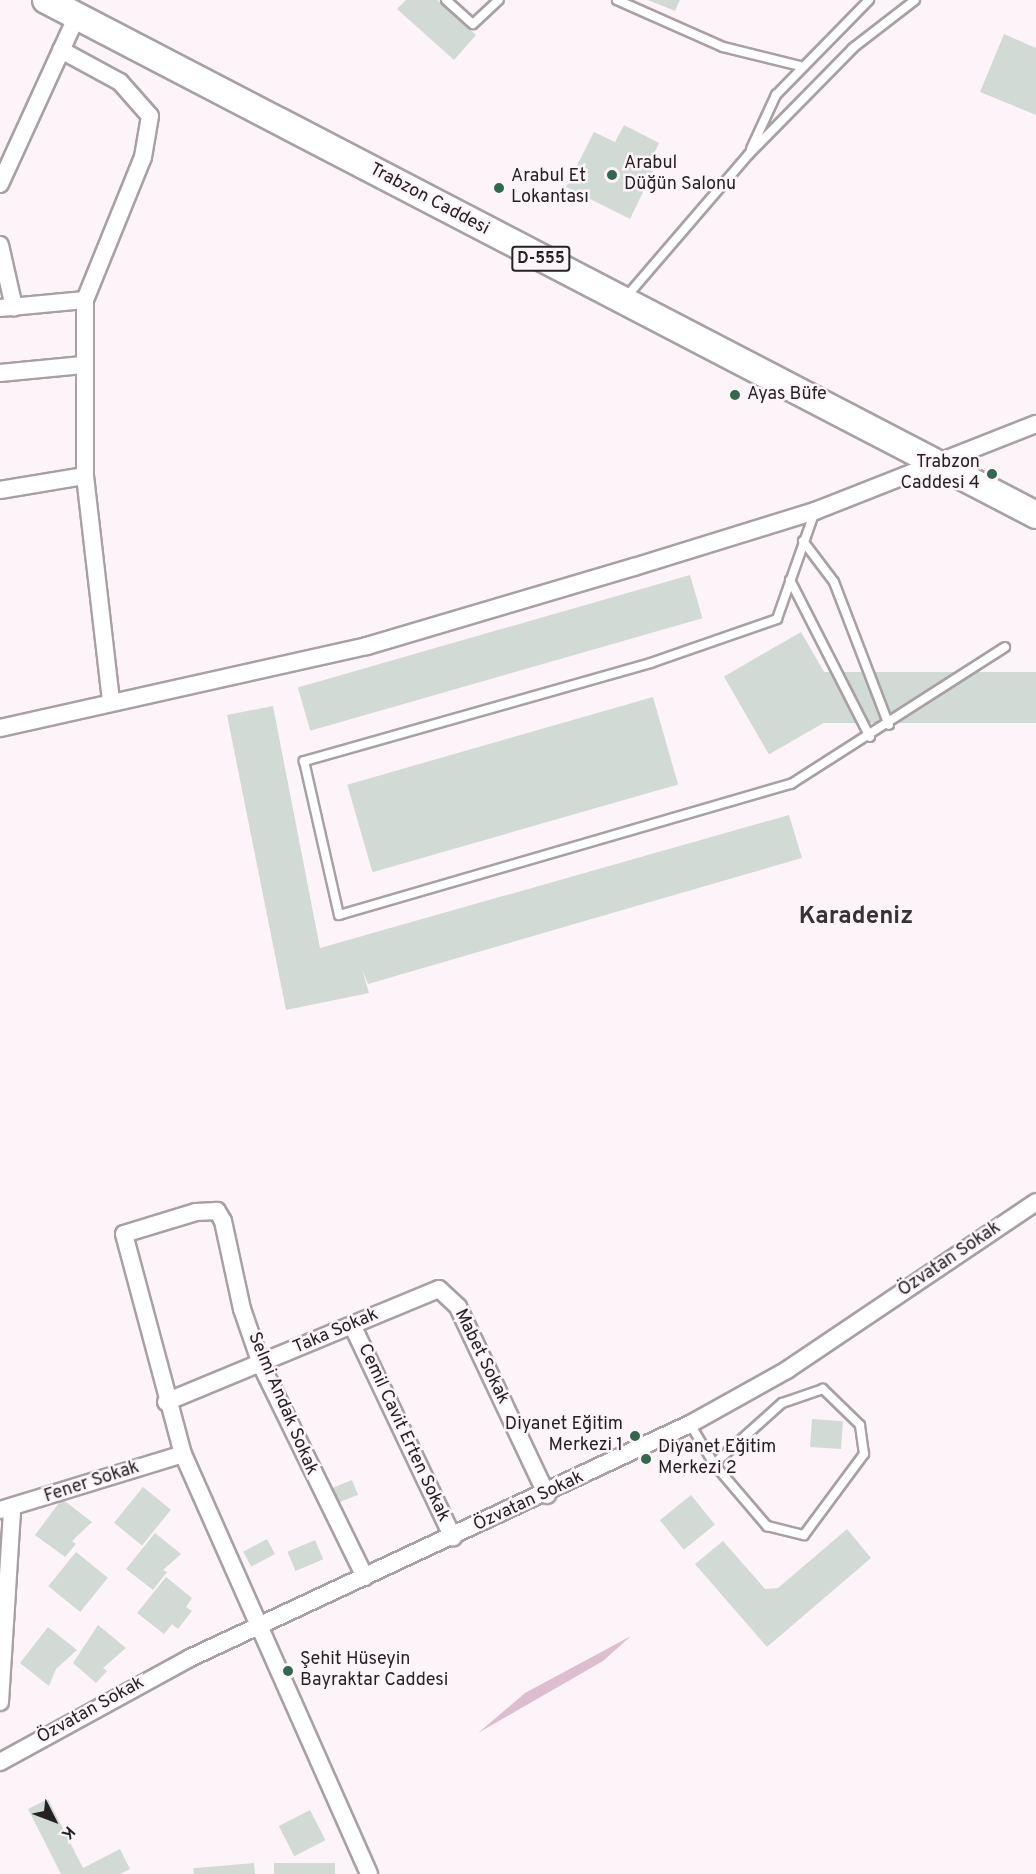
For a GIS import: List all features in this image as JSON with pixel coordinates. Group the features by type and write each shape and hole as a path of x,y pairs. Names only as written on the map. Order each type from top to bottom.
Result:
{"main road":[{"name":"Trabzon Caddesi","path":"46,0 622,302 1036,515"}],"street":[{"path":"0,184 77,16"},
{"path":"61,50 120,82 150,116 143,157 85,300 83,365 85,476 111,701"},
{"path":"0,245 7,308 85,300"},
{"path":"0,373 83,365"},
{"path":"0,728 111,701 367,646 815,511 933,462 1036,424"},
{"path":"0,490 85,476"},
{"name":"Özvatan Sokak","path":"0,1762 189,1658 547,1495 690,1424 787,1370 1036,1202"},
{"name":"Selmi Andak Sokak","path":"166,1402 124,1234 196,1212 217,1211 224,1221 260,1362 365,1577"},
{"name":"Taka Sokak","path":"166,1402 260,1362 353,1327 421,1292 439,1289"},
{"name":"Mabet Sokak","path":"439,1289 458,1307 547,1495"},
{"name":"Cemil Cavit Erten Sokak","path":"353,1327 453,1538"},
{"path":"166,1402 183,1454 257,1628 369,1874"},
{"name":"Fener Sokak","path":"6,1510 183,1454"},
{"path":"0,1702 6,1510"}],"lane":[{"path":"446,0 473,24 499,0"},
{"path":"617,0 723,47 800,66"},
{"path":"749,154 776,95 800,66 840,35 869,0"},
{"path":"622,302 749,154 853,48 915,0"},
{"path":"815,511 777,619 651,663 304,761 339,915 791,784 889,725 1005,647"},
{"path":"803,541 834,582 889,725"},
{"path":"790,580 870,737"},
{"path":"690,1424 714,1464 768,1526 804,1535 864,1454 860,1425 823,1389 782,1403 714,1464"}],"shaded area":[{"path":"631,1636 603,1661 478,1733 525,1693"}],"building":[{"path":"406,0 437,0 476,35 454,60 397,9"},
{"path":"648,0 680,0 675,11"},
{"path":"1004,34 1036,48 1036,115 980,92"},
{"name":"Arabul Düğün Salonu","path":"624,125 659,143 651,160 657,163 630,219 566,187 594,132 615,142"},
{"path":"690,575 702,618 310,731 298,687"},
{"path":"801,632 846,710 769,754 724,676"},
{"path":"751,672 1036,672 1036,723 751,723"},
{"path":"653,697 678,784 372,872 347,785"},
{"path":"273,706 320,948 789,815 802,858 368,984 362,969 369,993 286,1010 227,715"},
{"path":"812,1419 843,1421 841,1449 810,1447"},
{"path":"352,1480 358,1495 330,1506 324,1491"},
{"path":"143,1487 171,1510 142,1545 114,1523"},
{"path":"691,1495 715,1525 684,1550 660,1520"},
{"path":"62,1499 92,1522 72,1541 76,1544 65,1557 35,1535"},
{"path":"847,1529 871,1558 767,1647 695,1564 723,1541 765,1589 778,1588"},
{"path":"155,1533 181,1554 163,1570 167,1572 153,1590 126,1569"},
{"path":"267,1539 275,1554 251,1567 243,1552"},
{"path":"315,1540 323,1559 296,1571 287,1552"},
{"path":"76,1552 108,1578 80,1612 48,1586"},
{"path":"166,1577 192,1598 186,1607 192,1611 178,1629 172,1624 164,1634 137,1613"},
{"path":"98,1625 126,1648 103,1668 107,1671 96,1683 73,1663"},
{"path":"48,1627 77,1650 56,1669 49,1686 20,1663"},
{"path":"48,1799 83,1868 120,1849 130,1869 120,1874 61,1874 28,1809"},
{"path":"310,1810 325,1840 294,1856 279,1826"},
{"path":"254,1863 255,1874 194,1874 193,1868"},
{"path":"274,1863 335,1863 335,1874 274,1874"}],"place":[{"name":"Arabul Düğün Salonu","path":"612,175"},
{"name":"Arabul Et Lokantası","path":"499,188"},
{"name":"Ayas Büfe","path":"735,395"},
{"name":"Trabzon Caddesi 4","path":"992,474"},
{"name":"Diyanet Eğitim Merkezi 1","path":"635,1436"},
{"name":"Diyanet Eğitim Merkezi 2","path":"646,1459"},
{"name":"Şehit Hüseyin Bayraktar Caddesi","path":"288,1671"}],"district":[{"name":"Karadeniz","path":"856,918"}]}
